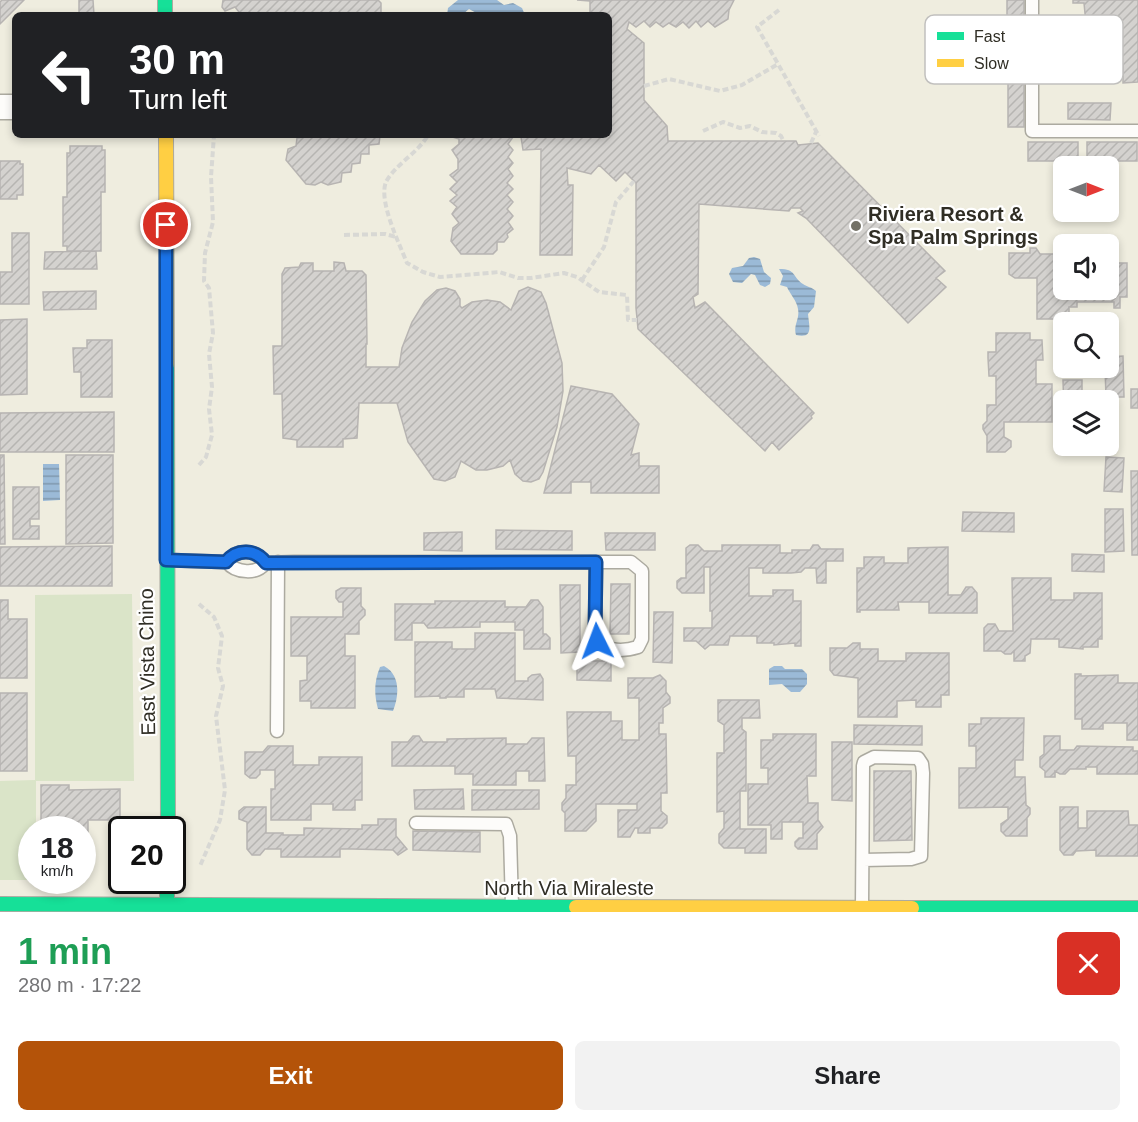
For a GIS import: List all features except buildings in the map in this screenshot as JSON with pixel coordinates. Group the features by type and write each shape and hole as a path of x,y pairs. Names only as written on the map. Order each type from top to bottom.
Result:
{"street":[{"name":"East Vista Chino","path":"166,138 168,816"},
{"name":"North Via Miraleste","path":"0,904 167,909 1138,908"}],"lane":[{"path":"1032,84 1032,131 1138,131"},
{"path":"166,560 226,562 238,570 257,570 272,562 596,562 632,562 642,571 642,639 638,647 608,649 597,641 595,634 596,562"},
{"path":"272,562 277,731"},
{"path":"862,860 911,860 921,856 923,773 922,764 918,758 874,757 864,762 862,860 862,908"},
{"path":"416,823 506,824 510,836 505,909"}],"path":[{"path":"779,10 757,27 818,134 811,143"},
{"path":"644,86 669,79 720,91 742,85 778,64"},
{"path":"703,131 723,122 740,128 750,126 762,132 776,133 784,142"},
{"path":"199,465 206,457 212,435 209,409 212,387 209,354 213,333 208,288 204,281 205,253 213,222 211,177 214,138"},
{"path":"426,138 386,182 384,195 407,263 423,272 440,277 499,272 518,278 531,278 564,273 582,280 599,292 627,295 628,320 637,320"},
{"path":"582,280 604,247 616,202 634,181"},
{"path":"344,235 386,234 397,237"},
{"path":"199,604 214,617 222,636 218,668 223,686 216,716 225,790 220,820 200,866"}],"green space":[{"path":"132,594 134,781 36,781 36,816 18,816 18,880 0,880 0,781 35,780 35,595"}],"water":[{"path":"458,0 497,0 504,5 513,3 522,8 524,12 474,12 469,9 466,12 447,12 448,8"},
{"path":"749,258 760,259 764,272 771,278 770,284 765,287 760,285 755,275 751,274 742,283 733,282 729,274 732,268 743,266"},
{"path":"779,269 789,270 805,285 816,291 814,307 808,314 809,330 806,335 796,335 797,306 787,287 780,285 783,276"},
{"path":"43,464 59,464 60,500 43,501"},
{"path":"384,666 390,670 396,680 397,699 393,711 378,709 377,704 375,688 380,667"},
{"path":"782,666 785,669 802,669 807,674 807,684 800,692 791,692 782,684 769,685 769,669"}],"traffic: fast":[{"path":"165,0 165,12"},
{"path":"167,364 168,816"},
{"path":"167,894 167,912"},
{"path":"0,904 576,907"},
{"path":"912,908 1138,908"}],"traffic: slow":[{"path":"166,138 167,364"},
{"path":"576,907 912,908"}],"place":[{"name":"Riviera Resort & Spa Palm Springs","path":"856,226"}],"route":[{"path":"166,225 166,560 226,562 238,553 254,553 260,555 266,563 596,562 595,634 597,641"}]}
